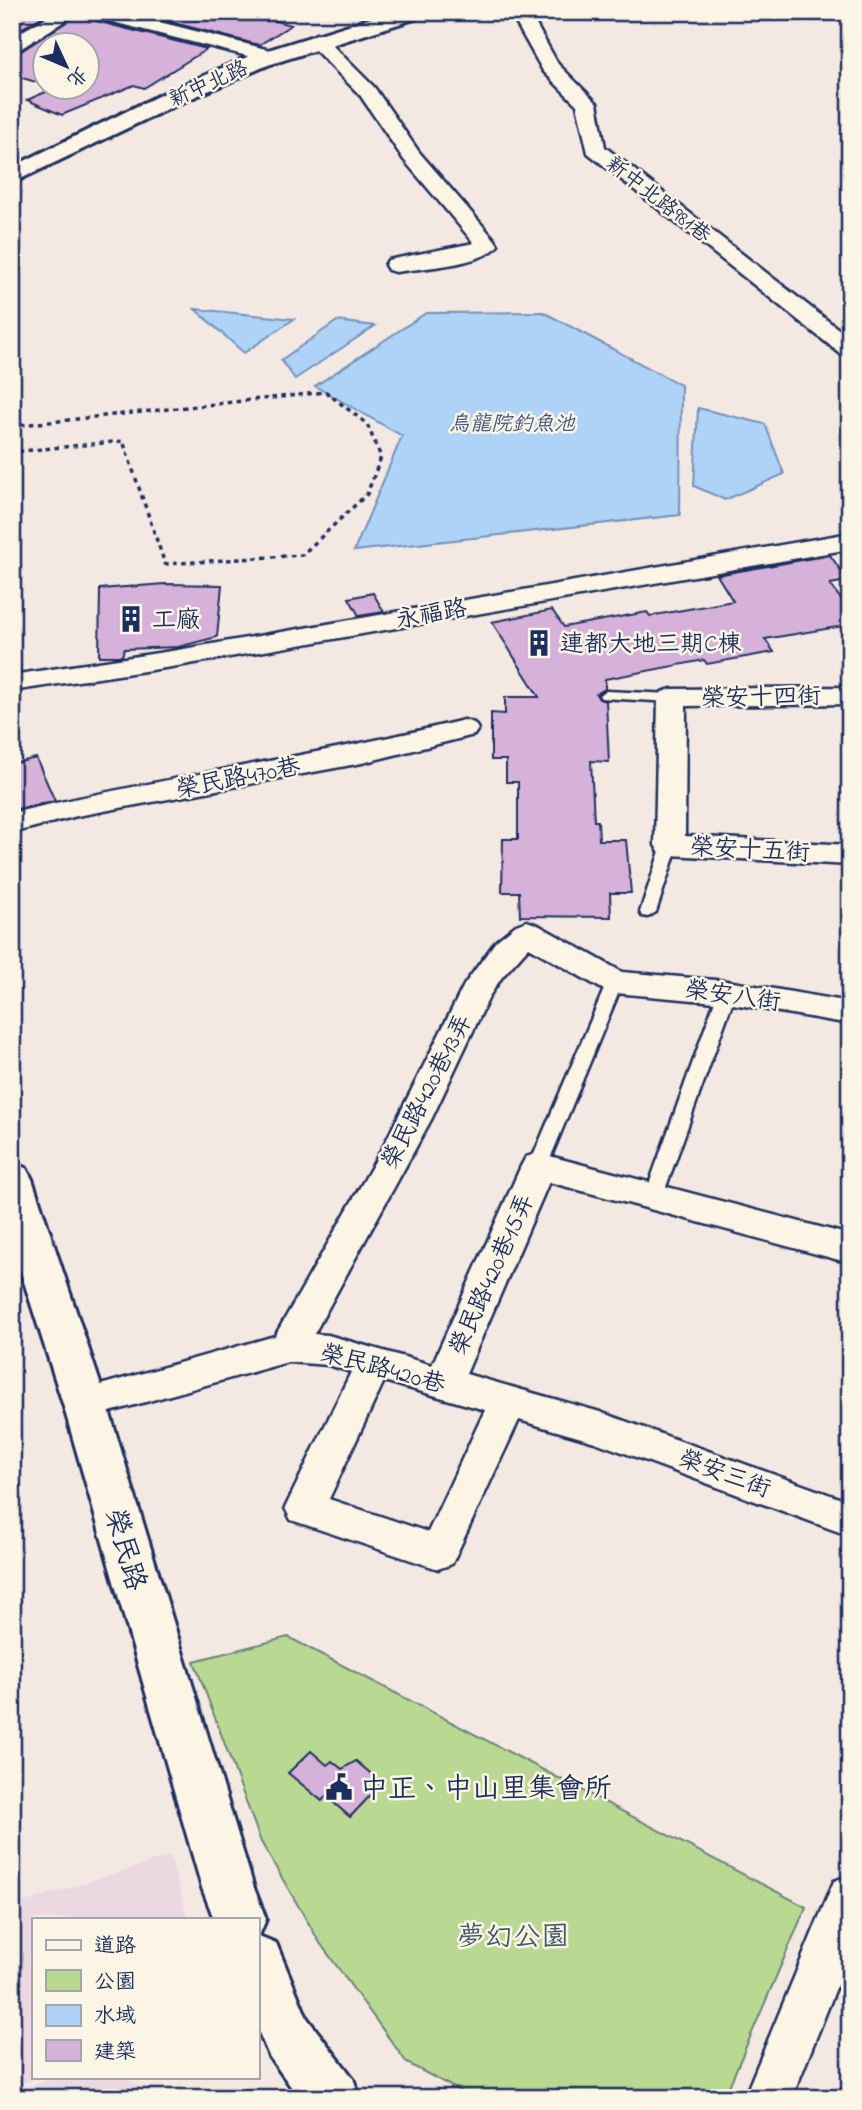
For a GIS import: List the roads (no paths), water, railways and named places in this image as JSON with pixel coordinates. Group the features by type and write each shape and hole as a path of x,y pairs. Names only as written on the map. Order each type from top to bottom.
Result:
{"street":[{"path":"13,45 70,12"},
{"path":"96,12 271,56"},
{"name":"新中北路","path":"12,176 170,99 271,56 413,12"},
{"name":"新中北路981巷","path":"519,12 550,66 587,103 595,149 850,350"},
{"path":"316,40 367,91 411,156 487,245 475,252 396,265"},
{"name":"永福路","path":"12,683 178,658 850,541"},
{"name":"榮安十四街","path":"672,698 850,695"},
{"name":"榮安十五街","path":"672,698 670,845 850,855"},
{"name":"榮民路470巷","path":"12,823 78,807 362,754 464,729"},
{"name":"榮民路420巷13弄","path":"288,1347 416,1117 479,987 509,945 527,932 615,982"},
{"name":"榮安八街","path":"615,982 727,992 850,1013"},
{"path":"538,1166 850,1249"},
{"name":"榮民路420巷15弄","path":"443,1383 538,1166"},
{"name":"榮民路","path":"12,1178 85,1404 228,1888 240,1918"},
{"name":"榮民路420巷","path":"85,1404 288,1347 328,1350 600,1428"},
{"path":"374,1363 305,1508 438,1552 508,1402"},
{"name":"榮安三街","path":"600,1428 850,1518"},
{"path":"768,2098 850,1896"},
{"path":"259,1966 288,2037 333,2098"}],"lane":[{"path":"606,695 672,698"},
{"path":"648,912 670,845"},
{"path":"538,1166 615,982"},
{"path":"653,1198 727,992"}],"water":[{"path":"195,309 294,319 244,353"},
{"name":"烏龍院釣魚池","path":"543,312 681,385 680,515 354,551 402,436 315,386 426,313"},
{"path":"337,321 375,326 295,379 281,360"},
{"path":"698,408 765,424 784,474 725,500 694,486"}],"place":[{"name":"工廠","path":"131,619"},
{"name":"連都大地三期C棟","path":"539,643"},
{"name":"中正、中山里集會所","path":"339,1787"}],"park label":[{"name":"夢幻公園","path":"513,1935"}]}
